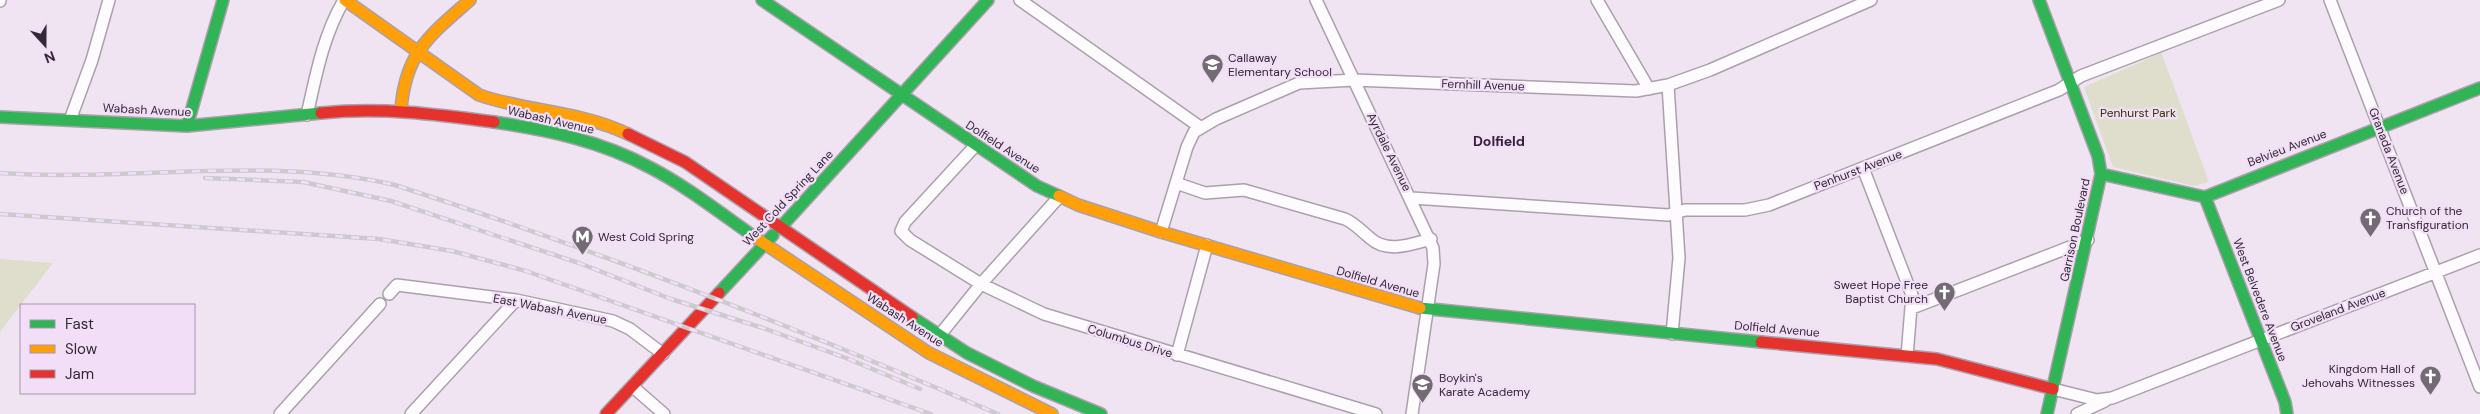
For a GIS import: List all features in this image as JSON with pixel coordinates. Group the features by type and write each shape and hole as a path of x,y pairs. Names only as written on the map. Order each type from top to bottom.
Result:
{"main road":[{"path":"187,126 223,0"},
{"name":"Wabash Avenue","path":"344,0 462,85 492,100 576,115 638,138 685,162 939,336 999,370 1101,414"},
{"path":"401,110 406,79 418,54 470,0"},
{"name":"Dolfield Avenue","path":"762,0 1022,177 1059,197 1161,232 1426,310 1952,361 2053,389"},
{"name":"West Cold Spring Lane","path":"606,414 780,228 988,0"},
{"name":"Garrison Boulevard","path":"2039,0 2098,156 2100,174 2088,240 2047,414"},
{"name":"Belvieu Avenue","path":"2205,197 2480,88"},
{"name":"Wabash Avenue","path":"0,117 187,126 368,109 401,110 535,128 575,137 606,147 660,173 929,352 992,386 1052,414"},
{"path":"2100,174 2205,197"},
{"name":"West Belvedere Avenue","path":"2205,197 2261,340 2287,414"}],"street":[{"path":"70,120 92,60 109,0"},
{"path":"307,115 324,46 334,17 344,0"},
{"path":"1020,0 1200,127 1189,139 1161,232"},
{"name":"Ayrdale Avenue","path":"1316,0 1412,198 1431,239 1435,256 1412,414"},
{"path":"1598,0 1649,89"},
{"name":"Fernhill Avenue","path":"1200,127 1299,82 1354,80 1623,91 1649,89 1668,85 1710,70 1871,0"},
{"name":"Penhurst Avenue","path":"1412,198 1668,215 1685,210 1759,208 2059,90 2081,76 2279,0"},
{"name":"Granada Avenue","path":"2330,0 2480,387"},
{"path":"1668,85 1678,279 1672,334"},
{"name":"Columbus Drive","path":"975,146 905,222 901,231 910,240 981,284 1022,305 1068,323 1376,414"},
{"path":"1863,168 1912,295 1907,356"},
{"path":"1176,183 1205,193 1244,190 1345,219 1359,227 1370,239 1387,246 1405,246 1431,239"},
{"path":"939,336 981,284 1059,197"},
{"path":"1912,308 2088,240"},
{"path":"1177,356 1207,245"},
{"name":"Groveland Avenue","path":"2077,414 2112,398 2480,255"},
{"name":"East Wabash Avenue","path":"393,290 516,300 616,322 630,328 663,354"},
{"path":"411,414 516,300"},
{"path":"280,414 380,304"},
{"path":"633,387 664,414"},
{"name":"Groveland Avenue","path":"2053,389 2097,400 2112,398"}],"green space":[{"name":"Penhurst Park","path":"2161,53 2209,182 2194,186 2113,167 2084,87"},
{"path":"0,259 53,263 20,304 0,332"}],"railway":[{"path":"0,173 50,175 248,170 346,176 395,185 472,210 699,292 998,414"},
{"path":"205,178 303,182 391,201 579,263 671,299 763,328 846,358 920,389"},
{"path":"0,214 379,239 452,251 526,271 931,414"}],"traffic: fast":[{"path":"187,126 223,0"},
{"path":"762,0 1037,186 1059,196"},
{"path":"780,228 988,0"},
{"path":"2039,0 2098,156 2101,174 2047,414"},
{"path":"2101,174 2205,197 2480,88"},
{"path":"0,117 187,126 321,113"},
{"path":"494,122 574,138 632,159 678,183 756,238"},
{"path":"2205,197 2285,402 2287,414"},
{"path":"719,293 773,235"},
{"path":"1420,308 1761,342"},
{"path":"912,317 967,353 1033,386 1101,414"}],"traffic: slow":[{"path":"345,0 479,95 498,101 573,116 610,126 628,134"},
{"path":"401,110 403,90 414,59 432,35 470,0"},
{"path":"1059,196 1078,205 1161,232 1420,308"},
{"path":"756,238 929,353 1052,414"}],"traffic: jam":[{"path":"321,113 386,111 494,122"},
{"path":"628,134 685,162 912,317"},
{"path":"606,414 719,293"},
{"path":"1761,342 1937,359 2053,389"}],"place":[{"name":"Callaway Elementary School","path":"1212,84"},
{"name":"Church of the Transfiguration","path":"2370,237"},
{"name":"West Cold Spring","path":"582,256"},
{"name":"Sweet Hope Free Baptist Church","path":"1944,311"},
{"name":"Kingdom Hall of Jehovahs Witnesses","path":"2431,395"},
{"name":"Boykin's Karate Academy","path":"1423,404"}],"district":[{"name":"Dolfield","path":"1499,141"}]}
